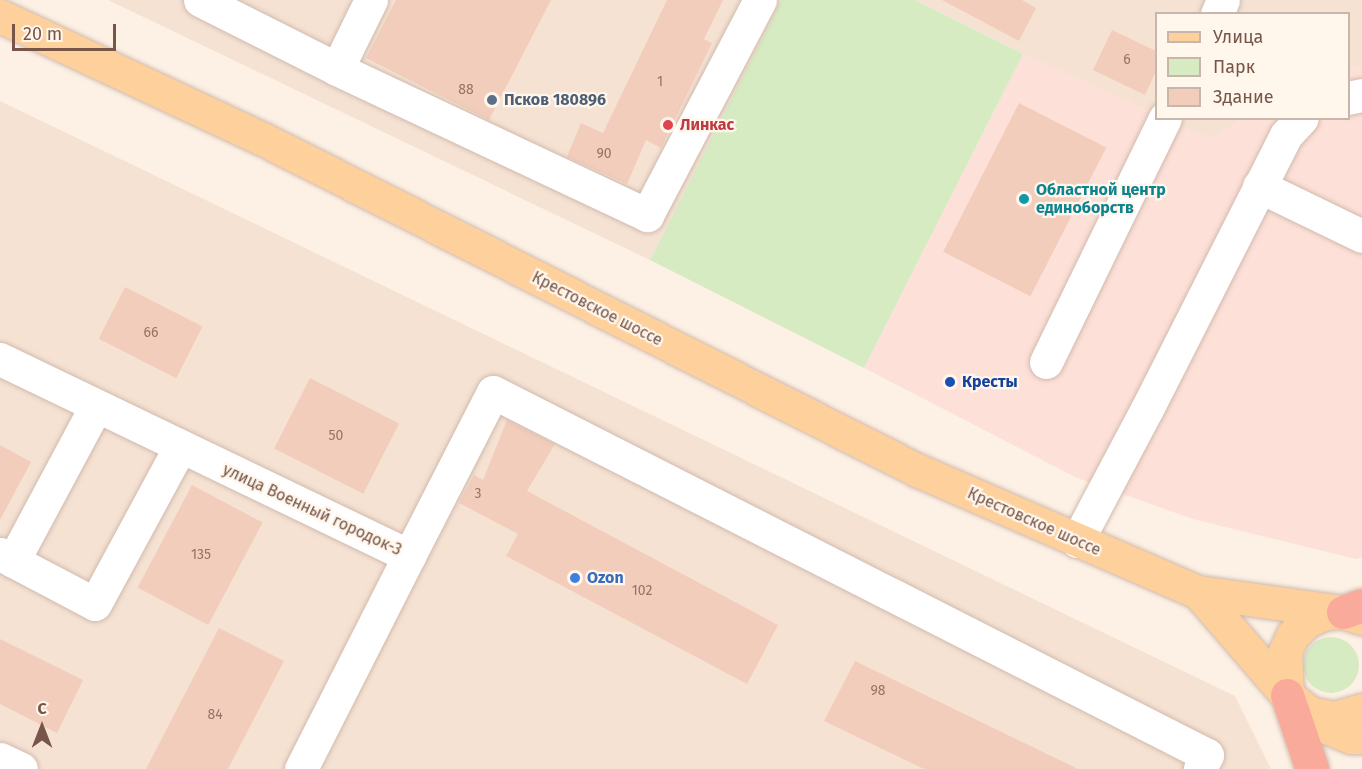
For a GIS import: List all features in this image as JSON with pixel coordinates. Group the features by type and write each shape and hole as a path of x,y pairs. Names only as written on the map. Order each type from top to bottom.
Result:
{"highway":[{"path":"1299,704 1312,769"}],"main road":[{"name":"Крестовское шоссе","path":"0,16 265,140 917,470 1077,541 1198,592 1358,614"},
{"name":"Крестовское шоссе","path":"1198,592 1299,704 1329,728 1351,737 1362,737"},
{"path":"1358,614 1323,614 1307,621 1292,636 1285,652 1299,704 1334,718 1362,710"}],"street":[{"path":"200,0 338,69 647,215 760,0"},
{"path":"338,69 371,0"},
{"path":"1046,362 1164,120"},
{"path":"1077,541 1147,409 1286,135 1300,120"},
{"path":"1259,186 1362,236"},
{"name":"улица Военный городок-3","path":"0,358 409,556 301,769"},
{"path":"409,556 493,392 1207,755 1200,769"},
{"path":"96,406 7,557 95,604 180,447"},
{"path":"0,759 21,769"}],"shaded area":[{"path":"108,0 781,0 650,260"},
{"path":"915,0 1362,0 1362,68 1350,66 1350,12 1155,12 1155,114 1023,54"},
{"path":"1023,54 1155,113 1155,120 1170,120 1212,139 1240,120 1350,120 1350,66 1362,68 1362,557 1356,559 1193,519 1077,478 864,368"},
{"path":"0,101 1235,696 1271,769 0,769"},
{"path":"1168,120 1240,120 1212,139"}],"green space":[{"path":"781,0 915,0 1023,54 864,368 650,260"},
{"path":"1331,637 1342,639 1351,645 1357,654 1359,665 1357,676 1351,685 1342,691 1331,693 1320,691 1311,685 1305,676 1303,665 1305,654 1311,645 1320,639"}],"building":[{"path":"396,0 551,0 489,120 366,58"},
{"path":"667,0 723,0 704,39 712,43 661,148 646,140 627,184 567,157 581,123 603,133"},
{"path":"942,0 1022,0 1036,8 1019,41"},
{"path":"1112,30 1155,51 1155,73 1145,95 1093,70"},
{"name":"Областной центр единоборств","path":"1019,103 1106,147 1031,296 943,252"},
{"path":"125,287 203,326 176,378 99,339"},
{"path":"310,378 399,423 363,494 274,448"},
{"path":"507,420 555,444 527,491 778,625 747,684 506,556 518,534 459,503 474,475 483,480"},
{"path":"0,445 31,462 0,520"},
{"path":"192,485 263,523 208,625 138,587"},
{"path":"219,628 284,661 228,769 146,769"},
{"path":"0,639 83,680 57,733 0,704"},
{"path":"855,661 1078,769 924,769 824,721"}],"place":[{"name":"Псков 180896","path":"492,100"},
{"name":"Линкас","path":"668,125"},
{"name":"Областной центр единоборств","path":"1024,199"},
{"name":"Кресты","path":"950,382"},
{"name":"Ozon","path":"575,578"}]}
